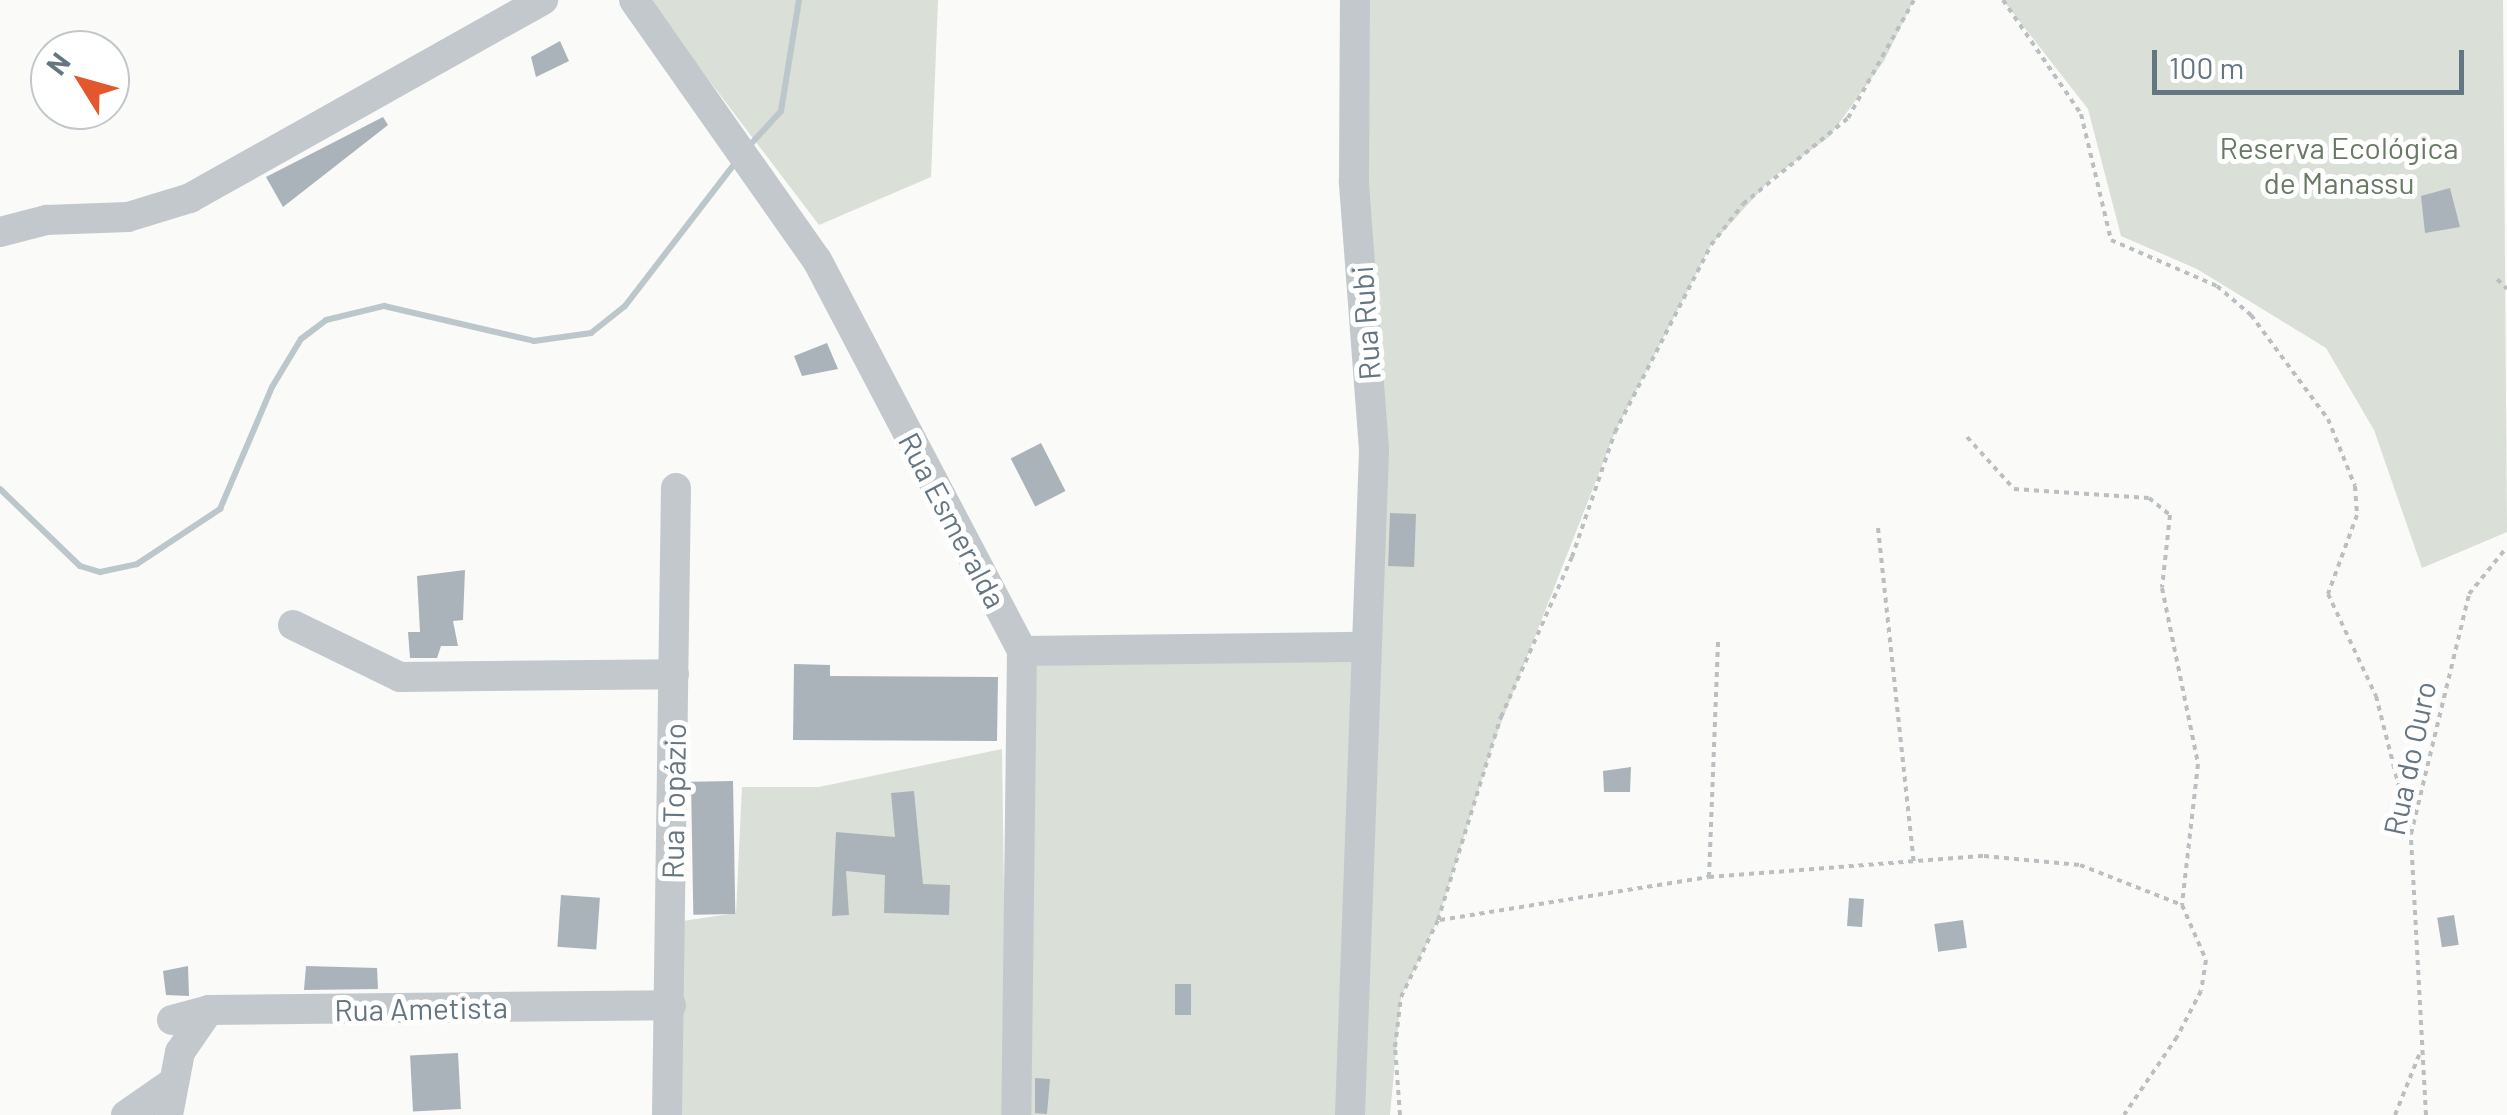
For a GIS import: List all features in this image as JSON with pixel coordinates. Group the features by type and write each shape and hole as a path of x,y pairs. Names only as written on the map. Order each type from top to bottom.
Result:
{"street":[{"path":"0,232 46,220 128,216 190,198 542,0"},
{"name":"Rua Esmeralda","path":"634,0 817,260 1022,651 1016,1115"},
{"name":"Rua Rubi","path":"1350,1115 1374,450 1354,181 1355,0"},
{"name":"Rua Topázio","path":"666,1115 671,1005 676,488"},
{"path":"293,625 400,677 674,674"},
{"path":"1022,651 1364,647"},
{"name":"Rua Ametista","path":"172,1020 210,1010 671,1005"},
{"path":"168,1115 180,1052 210,1010"},
{"path":"126,1115 172,1083"}],"path":[{"path":"1400,1115 1395,1047 1401,997 1438,920 1501,717 1670,312 1743,204 1818,147 1870,90 1914,0"},
{"path":"2003,0 2081,114 2111,240 2217,286 2251,315 2328,419 2355,486 2358,515 2328,594 2376,696 2411,834"},
{"path":"2497,279 2507,288"},
{"path":"1967,438 2014,489 2149,498 2170,515 2162,588 2198,764 2182,905 2206,960 2201,991 2124,1115"},
{"path":"1878,528 1914,863"},
{"name":"Rua do Ouro","path":"2426,1115 2411,834 2469,594 2507,547"},
{"path":"1708,876 1718,640"},
{"path":"1438,920 1708,876 2033,856 2182,905"},
{"path":"2395,1115 2421,1049"}],"green space":[{"path":"648,0 938,0 931,177 819,225"},
{"path":"1340,0 1914,0 1884,61 1829,137 1771,179 1711,245 1615,432 1493,744 1438,920 1401,997 1390,1115 1018,1115 1030,660 1363,647 1374,450"},
{"name":"Reserva Ecológica de Manassu","path":"2003,0 2503,0 2507,532 2422,568 2374,430 2326,348 2197,269 2121,236 2088,109"},
{"path":"1002,749 1007,1115 675,1115 683,921 736,913 742,787 819,787"}],"building":[{"path":"560,41 569,61 536,77 531,57"},
{"path":"383,117 388,125 283,207 266,177"},
{"path":"2450,188 2460,227 2425,233 2421,196"},
{"path":"827,343 838,369 802,376 794,356"},
{"path":"1041,443 1066,491 1035,507 1011,458"},
{"path":"1390,513 1416,514 1414,567 1388,566"},
{"path":"465,570 463,620 453,621 458,646 441,646 437,658 410,658 408,632 420,632 417,576"},
{"path":"794,664 830,665 830,676 998,677 997,741 793,740"},
{"path":"1631,767 1630,792 1604,792 1603,771"},
{"path":"733,781 735,914 693,915 691,782"},
{"path":"914,791 923,884 950,885 949,915 884,913 885,875 846,871 849,915 832,916 836,832 895,837 891,793"},
{"path":"561,895 600,898 596,950 557,947"},
{"path":"1849,898 1864,899 1862,927 1847,926"},
{"path":"2454,915 2459,945 2442,947 2437,918"},
{"path":"1963,920 1967,948 1938,952 1934,924"},
{"path":"188,966 189,996 166,995 163,971"},
{"path":"306,966 377,968 378,989 304,990"},
{"path":"1175,984 1191,984 1191,1015 1175,1015"},
{"path":"458,1053 461,1109 413,1111 410,1056"},
{"path":"1035,1078 1050,1079 1047,1114 1035,1113"}],"waterway":[{"path":"750,145 781,111 799,0"},
{"path":"0,489 80,566 100,572 137,564 220,509 272,387 301,339 326,320 384,306 534,341 591,333 625,306 735,163"}]}
